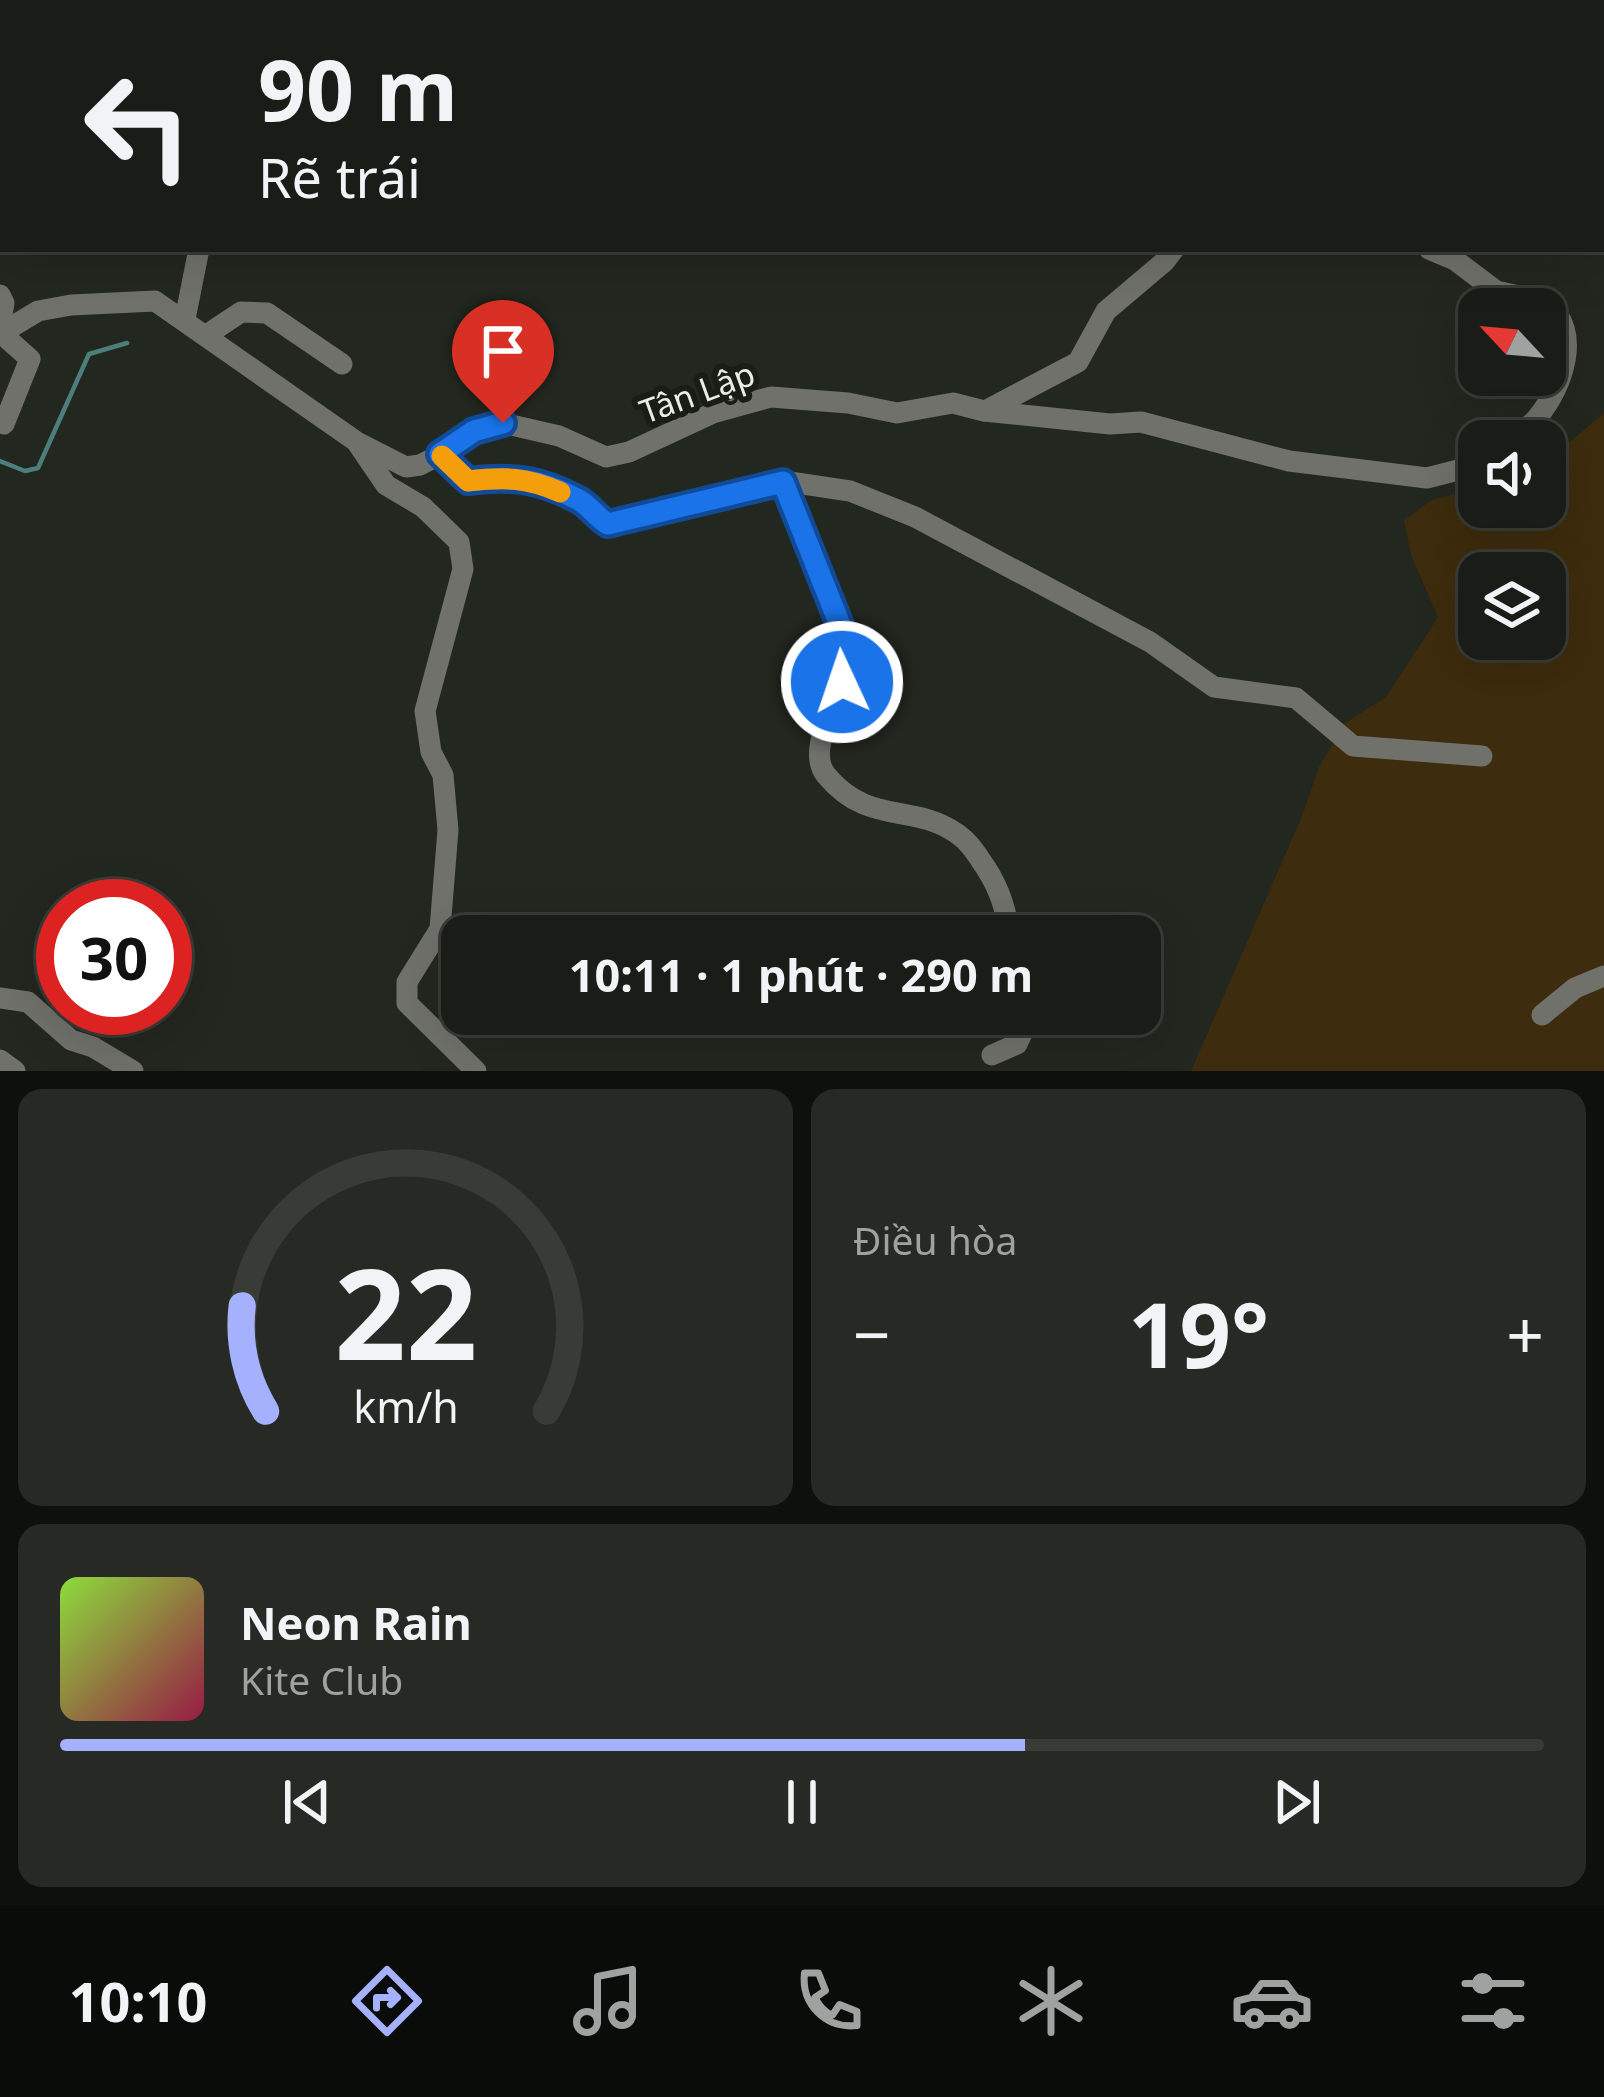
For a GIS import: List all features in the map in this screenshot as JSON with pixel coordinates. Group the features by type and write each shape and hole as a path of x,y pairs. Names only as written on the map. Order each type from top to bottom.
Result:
{"street":[{"path":"185,319 198,252"},
{"path":"984,411 1078,362 1106,311 1172,252"},
{"path":"1436,252 1455,260 1496,291 1553,307 1566,334 1567,353 1552,397 1535,420"},
{"path":"0,295 4,303 1,332 30,359 4,424"},
{"name":"Tân Lập","path":"1,332 38,311 155,301 357,442 406,467 440,454 474,431 503,423 559,436 606,457 629,452 713,413 771,397 897,412 953,403 984,411 1110,424 1141,422 1289,461 1426,478 1458,470"},
{"path":"208,334 241,312 267,313 342,364"},
{"path":"357,442 386,484 423,507 459,542 463,569 425,711 431,752 443,775 448,830 440,929 407,982 407,1003 476,1071"},
{"path":"440,454 468,481 510,476 531,479 580,501 608,524 783,482 850,491 915,517 1150,642 1214,687 1296,698 1353,746 1482,756"},
{"path":"783,482 846,646 842,682 817,750 821,768 851,798 872,810 934,823 960,835 996,884 1004,915"},
{"path":"1542,1015 1575,988 1604,976"},
{"path":"0,998 28,1002 71,1040 133,1071"},
{"path":"992,1055 1017,1044 1021,1035"},
{"path":"0,1060 15,1071"}],"shaded area":[{"path":"1604,413 1604,1071 1191,1071 1319,767 1345,723 1386,697 1438,617 1411,555 1404,520 1430,501 1458,493 1458,528 1566,528 1566,445"}],"waterway":[{"path":"0,461 25,471 38,468 89,354 127,343"}],"slow traffic":[{"path":"442,456 468,481 510,476 560,492"}],"route":[{"path":"503,423 474,431 440,454 468,481 510,476 531,479 580,501 608,524 783,482 842,630 846,663 842,682"}]}
